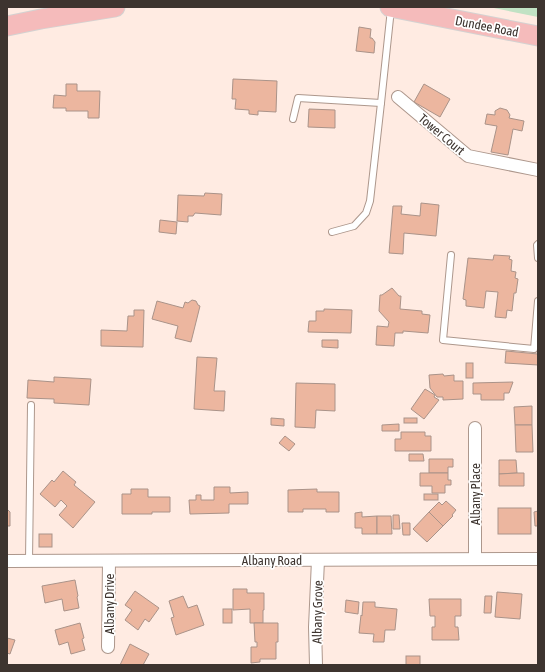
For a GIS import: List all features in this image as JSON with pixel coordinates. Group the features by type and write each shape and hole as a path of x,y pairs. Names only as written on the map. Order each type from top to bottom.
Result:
{"main road":[{"path":"7,26 115,7"},
{"name":"Dundee Road","path":"390,7 538,36"}],"street":[{"name":"Tower Court","path":"398,98 468,156 538,170"},
{"name":"Albany Place","path":"474,428 475,559"},
{"name":"Albany Road","path":"7,561 538,559"},
{"name":"Albany Grove","path":"316,665 315,627 318,560"},
{"name":"Albany Drive","path":"108,647 109,561"}],"lane":[{"path":"332,232 354,226 366,212 370,201 390,7"},
{"path":"293,119 298,98 381,103"},
{"path":"538,244 538,258"},
{"path":"451,255 443,340 534,349 538,301"},
{"path":"29,561 31,405"}],"green space":[{"path":"489,7 538,7 538,17"}],"building":[{"path":"359,27 371,29 370,38 372,38 375,42 374,53 356,51"},
{"path":"233,79 277,81 276,112 258,111 258,115 249,114 249,110 235,109 236,99 232,99"},
{"path":"66,84 77,84 77,91 100,91 99,118 88,118 88,111 66,111 66,108 53,108 54,95 66,96"},
{"path":"424,84 450,99 440,117 414,102"},
{"path":"500,108 507,110 510,115 509,118 524,121 522,131 513,129 508,155 491,152 497,126 485,124 487,114 495,115 495,111"},
{"path":"309,109 335,110 335,128 308,127"},
{"path":"205,193 222,194 221,215 195,213 193,216 188,216 188,222 177,221 178,195 204,196"},
{"path":"421,203 439,205 436,236 404,233 403,254 389,253 393,206 402,206 401,214 420,216"},
{"path":"160,220 177,222 176,234 159,232"},
{"path":"494,255 510,256 509,259 512,260 511,271 516,272 515,278 518,279 516,293 514,293 512,311 507,310 506,318 495,317 498,292 486,291 484,308 466,306 466,300 463,299 468,258 493,260"},
{"path":"392,288 399,296 401,296 400,309 422,311 422,314 430,315 428,333 403,331 403,333 395,333 394,346 376,345 377,326 388,327 389,322 379,311 380,295"},
{"path":"192,300 196,301 200,306 191,342 175,338 178,326 152,319 157,301 183,308 185,302 188,303"},
{"path":"324,309 352,310 351,333 308,332 309,321 316,321 316,311 324,311"},
{"path":"134,310 144,310 143,347 101,346 101,330 127,331 128,316 134,316"},
{"path":"322,340 338,340 338,348 322,347"},
{"path":"506,351 538,354 538,365 505,363"},
{"path":"197,357 217,358 214,391 225,391 224,411 194,409"},
{"path":"466,363 473,363 473,378 466,378"},
{"path":"443,374 444,376 454,375 454,381 463,381 463,399 443,400 443,397 437,397 430,388 429,375"},
{"path":"54,377 91,379 89,405 54,403 54,399 27,398 28,380 54,382"},
{"path":"513,382 509,393 504,393 504,400 481,400 481,394 473,394 473,383"},
{"path":"296,383 335,384 335,411 316,410 315,428 295,427"},
{"path":"425,389 435,395 434,397 439,400 424,419 411,409"},
{"path":"532,406 532,425 515,425 514,407"},
{"path":"271,418 284,419 284,426 271,425"},
{"path":"404,418 417,418 417,423 404,423"},
{"path":"399,424 399,431 382,431 382,425"},
{"path":"515,425 532,425 533,452 516,452"},
{"path":"401,432 425,432 425,436 431,436 431,451 395,451 395,439 401,439"},
{"path":"285,436 295,444 289,451 279,443"},
{"path":"409,454 423,454 424,461 409,461"},
{"path":"429,459 453,459 453,467 448,467 448,473 429,473"},
{"path":"499,460 516,460 517,473 499,474"},
{"path":"63,471 76,482 74,485 95,502 73,528 59,515 67,506 61,500 55,507 40,494 52,480 54,482"},
{"path":"420,473 448,473 448,480 451,480 451,485 445,485 445,493 432,493 432,486 420,486"},
{"path":"524,473 524,486 499,486 499,474"},
{"path":"214,487 230,487 230,493 248,492 248,504 229,504 229,513 190,514 189,500 196,500 196,495 201,495 201,500 214,500"},
{"path":"131,489 148,489 148,497 170,497 170,512 152,512 152,514 122,514 122,494 131,494"},
{"path":"317,489 317,492 339,492 339,512 326,512 326,509 303,509 303,512 288,512 288,490"},
{"path":"424,494 438,494 438,500 424,500"},
{"path":"446,501 456,510 452,515 453,516 443,526 429,512 439,502 442,505"},
{"path":"498,508 531,508 531,534 498,534"},
{"path":"7,509 10,512 10,526 7,526"},
{"path":"538,511 538,526 535,526 534,512"},
{"path":"362,512 362,517 377,516 377,534 362,534 362,528 355,528 355,513"},
{"path":"429,512 443,526 427,542 413,529"},
{"path":"393,515 399,515 400,529 393,529"},
{"path":"377,516 391,516 392,534 377,534"},
{"path":"402,523 410,523 410,535 403,535"},
{"path":"39,534 52,534 52,547 39,547"},
{"path":"75,580 79,608 64,611 62,599 45,603 42,586"},
{"path":"233,589 247,589 247,593 264,593 263,623 250,623 250,609 233,610"},
{"path":"135,591 159,608 149,622 145,619 138,630 125,620 132,610 125,605"},
{"path":"497,592 522,594 520,619 495,617"},
{"path":"183,596 188,608 197,605 204,625 176,635 171,618 174,617 169,601"},
{"path":"485,596 492,596 491,613 484,613"},
{"path":"429,599 461,599 461,616 455,616 455,627 458,627 459,640 432,640 432,627 435,627 435,616 430,616"},
{"path":"346,600 359,602 358,614 345,612"},
{"path":"363,602 375,602 375,607 397,609 395,630 385,630 384,642 373,642 374,634 359,633"},
{"path":"223,609 232,609 232,623 223,623"},
{"path":"80,623 84,638 82,639 85,650 71,654 68,642 59,645 55,630"},
{"path":"254,623 278,623 276,659 260,659 260,662 251,663 251,647 257,647 257,642 255,642"},
{"path":"7,638 15,640 10,654 7,653"},
{"path":"130,644 149,654 143,665 120,665"},
{"path":"406,656 420,656 420,665 406,665"}]}
